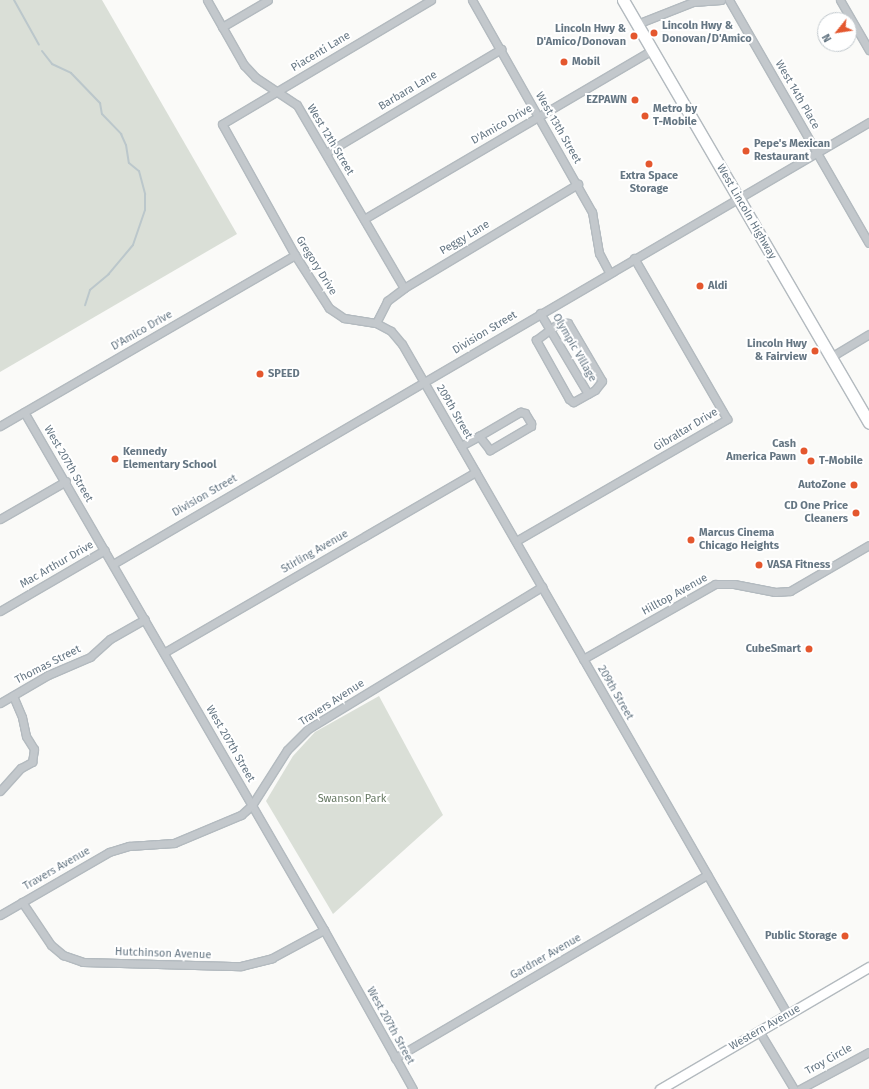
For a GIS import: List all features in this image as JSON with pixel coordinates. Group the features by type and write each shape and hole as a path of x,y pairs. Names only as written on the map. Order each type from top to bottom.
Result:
{"main road":[{"name":"West Lincoln Highway","path":"623,0 869,423"},
{"name":"Western Avenue","path":"660,1089 869,967"}],"street":[{"name":"West 12th Street","path":"207,0 244,65 255,76 296,105 326,153 404,288"},
{"path":"222,27 268,0"},
{"name":"Piacenti Lane","path":"222,124 421,3 431,0"},
{"name":"West 13th Street","path":"472,0 578,184 592,212 599,253 609,272"},
{"path":"637,24 693,2 721,0"},
{"name":"West 14th Place","path":"729,0 869,243"},
{"path":"840,0 869,50"},
{"name":"Barbara Lane","path":"326,153 501,49"},
{"name":"D'Amico Drive","path":"364,219 652,50"},
{"name":"Division Street","path":"113,564 609,272 869,122"},
{"name":"Gregory Drive","path":"222,124 295,255 329,308 344,318 376,323 397,337 424,382"},
{"name":"Peggy Lane","path":"376,323 387,302 404,288 578,184"},
{"name":"D'Amico Drive","path":"0,426 295,255"},
{"name":"Gibraltar Drive","path":"516,541 727,419 634,258"},
{"name":"Olympic Village","path":"540,313 588,394"},
{"path":"565,322 577,336 602,381 601,386 588,394 574,402 569,399 541,351 536,340 550,328 565,322"},
{"path":"831,357 869,334"},
{"name":"209th Street","path":"424,382 788,1015"},
{"name":"West 207th Street","path":"24,412 66,481 165,652 413,1089"},
{"path":"461,446 520,412 525,413 531,423 531,426 490,450 479,436"},
{"name":"Stirling Avenue","path":"165,652 476,472"},
{"path":"0,519 66,481"},
{"name":"Hilltop Avenue","path":"584,659 715,584 734,584 775,592 790,591 869,544"},
{"name":"Mac Arthur Drive","path":"0,611 105,550"},
{"name":"Travers Avenue","path":"0,915 109,852 129,846 163,844 184,840 237,817 252,805 287,750 308,729 542,587"},
{"name":"Thomas Street","path":"0,703 48,675 90,657 110,639 145,619"},
{"path":"0,791 21,768 32,762 34,749 26,736 22,717 13,696"},
{"name":"Gardner Avenue","path":"395,1058 707,875"},
{"name":"Hutchinson Avenue","path":"22,902 50,945 63,955 83,962 241,966 272,958 324,930"},
{"path":"759,1031 794,1089"},
{"name":"Troy Circle","path":"800,1089 869,1052"}],"green space":[{"path":"0,0 102,0 237,234 0,372"},
{"name":"Swanson Park","path":"379,696 443,815 333,914 266,801 293,756 315,732"}],"waterway":[{"path":"14,0 39,45"},
{"path":"42,51 52,64 71,73 100,103 102,114 121,134 126,145 129,163 139,171 145,194 145,210 133,245 109,274 90,290 85,305"}],"place":[{"name":"Lincoln Hwy & Donovan/D'Amico","path":"654,33"},
{"name":"Lincoln Hwy & D'Amico/Donovan","path":"634,36"},
{"name":"Mobil","path":"564,62"},
{"name":"EZPAWN","path":"635,100"},
{"name":"Metro by T-Mobile","path":"645,116"},
{"name":"Pepe's Mexican Restaurant","path":"746,151"},
{"name":"Extra Space Storage","path":"649,164"},
{"name":"Aldi","path":"700,286"},
{"name":"Lincoln Hwy & Fairview","path":"815,351"},
{"name":"SPEED","path":"260,374"},
{"name":"Cash America Pawn","path":"804,451"},
{"name":"Kennedy Elementary School","path":"115,459"},
{"name":"T-Mobile","path":"811,461"},
{"name":"AutoZone","path":"854,485"},
{"name":"CD One Price Cleaners","path":"856,513"},
{"name":"Marcus Cinema Chicago Heights","path":"691,540"},
{"name":"VASA Fitness","path":"759,565"},
{"name":"CubeSmart","path":"809,649"},
{"name":"Public Storage","path":"845,936"}]}
